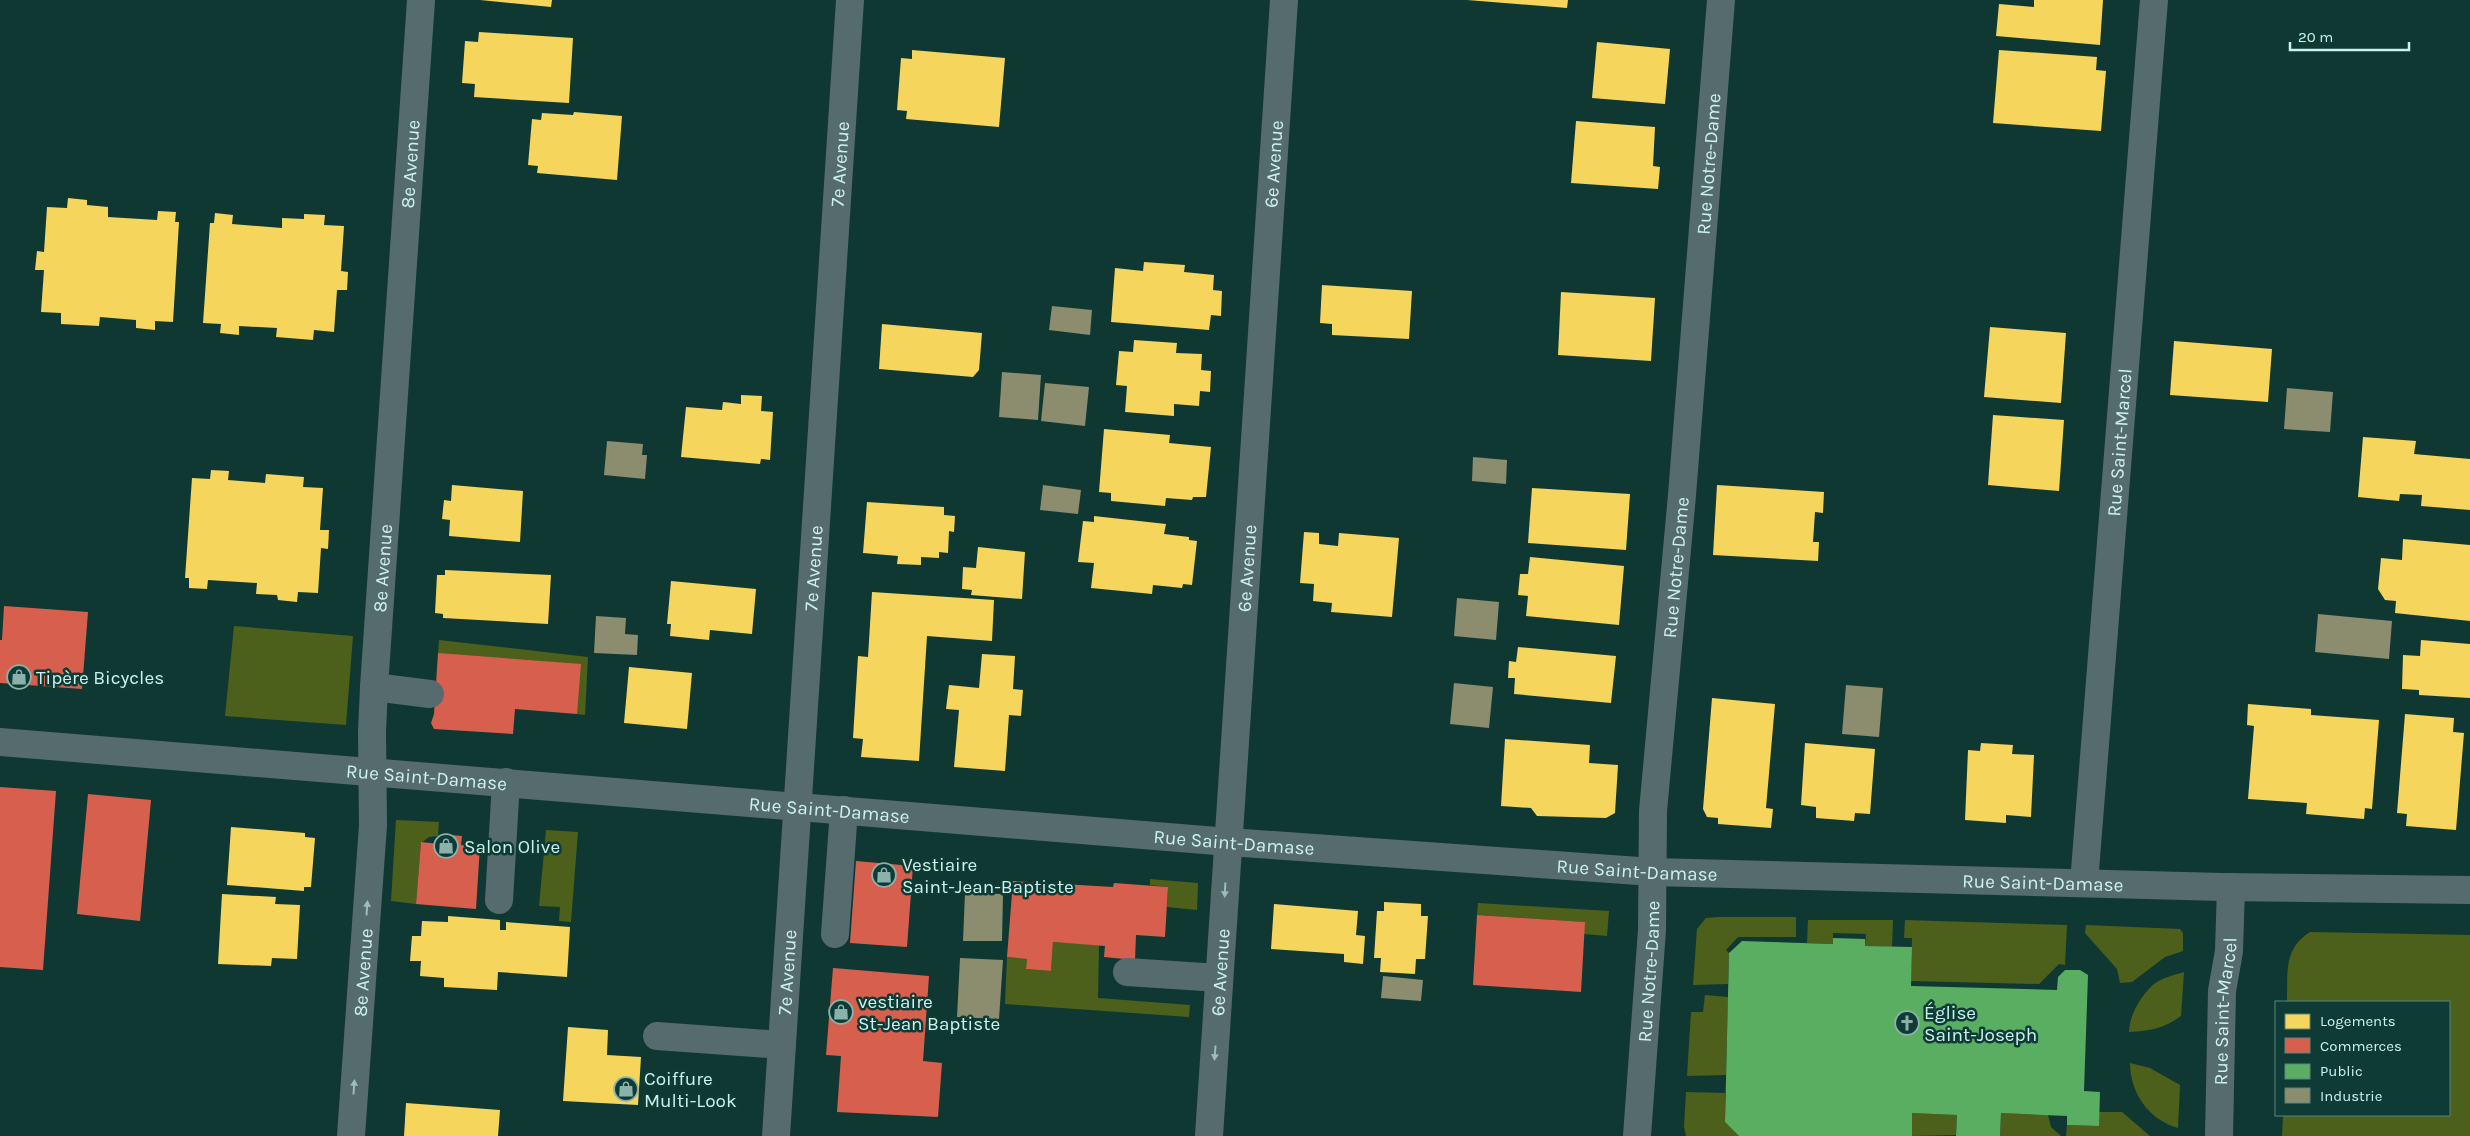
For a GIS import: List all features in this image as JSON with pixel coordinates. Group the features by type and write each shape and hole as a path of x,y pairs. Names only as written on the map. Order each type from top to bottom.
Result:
{"street":[{"name":"8e Avenue","path":"351,1136 373,825 374,687 421,0"},
{"name":"7e Avenue","path":"776,1136 850,0"},
{"name":"6e Avenue","path":"1209,1136 1284,0"},
{"name":"Rue Notre-Dame","path":"1637,1136 1652,930 1653,811 1682,495 1721,0"},
{"name":"Rue Saint-Marcel","path":"2084,883 2154,0"},
{"path":"374,687 430,694"},
{"name":"Rue Saint-Damase","path":"0,742 1229,842 1653,872 2231,887 2470,890"},
{"path":"499,900 506,782"},
{"path":"835,934 844,810"},
{"name":"Rue Saint-Marcel","path":"2219,1136 2222,991 2229,951 2231,887"},
{"path":"1126,972 1219,978"},
{"path":"657,1036 782,1046"}],"green space":[{"path":"234,626 353,636 346,725 225,716"},
{"path":"439,640 588,657 585,715 577,714 438,653"},
{"path":"396,820 439,822 438,836 429,837 421,843 416,904 391,901"},
{"path":"546,830 578,832 571,922 559,921 560,907 539,906"},
{"path":"1150,879 1198,883 1197,910 1167,907 1168,887 1150,885"},
{"path":"1478,903 1609,911 1607,936 1584,934 1584,922 1477,915"},
{"path":"1796,917 1796,937 1738,937 1726,950 1729,953 1728,984 1693,985 1697,929 1706,918"},
{"path":"1808,920 1893,920 1892,947 1865,946 1866,934 1833,933 1833,944 1807,943"},
{"path":"1905,920 2067,925 2065,965 2059,964 2039,984 1911,981 1912,938 1904,938"},
{"path":"2086,925 2180,929 2183,933 2183,951 2165,957 2132,982 2120,983 2117,969 2085,933"},
{"path":"2310,932 2470,935 2470,1136 2282,1136 2283,1116 2450,1116 2450,1001 2287,1001 2289,962 2295,946"},
{"path":"1053,942 1099,945 1098,998 1190,1005 1189,1017 1005,1004 1007,957 1027,959 1026,969 1051,971"},
{"path":"2184,972 2181,1016 2157,1028 2129,1032 2133,1013 2149,989 2161,980"},
{"path":"1705,995 1728,997 1726,1075 1687,1076 1691,1012 1703,1012"},
{"path":"2130,1063 2150,1068 2180,1085 2178,1128 2158,1119 2143,1104 2133,1085"},
{"path":"1686,1092 1725,1093 1725,1122 1739,1136 1686,1136 1684,1127"},
{"path":"2099,1112 2122,1112 2150,1136 2066,1136 2067,1125 2099,1126"},
{"path":"1912,1113 1957,1115 1956,1135 1912,1136"},
{"path":"2001,1113 2048,1115 2051,1127 2061,1136 2000,1136"}],"building: Logements":[{"path":"480,0 552,0 551,7"},
{"path":"1467,0 1568,0 1567,8"},
{"path":"2034,0 2103,0 2100,45 1996,36 1999,4 2034,7"},
{"path":"479,32 573,38 569,103 474,97 475,84 462,83 465,41 478,42"},
{"path":"1597,42 1670,49 1665,104 1592,98"},
{"path":"912,50 1005,58 999,127 906,119 907,111 897,110 901,58 912,59"},
{"path":"1999,50 2097,57 2096,70 2106,71 2101,131 1993,123"},
{"path":"574,112 622,116 617,180 537,173 538,166 528,165 532,119 541,120 542,113 573,115"},
{"path":"1576,121 1655,127 1653,166 1660,167 1658,189 1571,183"},
{"path":"68,198 87,200 87,205 108,207 108,217 157,220 158,211 176,212 175,222 179,222 173,322 155,321 155,330 136,328 136,320 100,317 99,326 61,324 61,313 41,312 44,270 35,270 37,251 44,252 47,207 67,208"},
{"path":"215,213 233,215 232,224 282,228 282,218 304,219 304,214 325,215 324,225 344,226 341,271 348,272 347,290 337,290 334,332 314,330 313,340 276,337 277,328 239,326 239,335 220,333 221,324 203,323 210,223 214,223"},
{"path":"1144,262 1185,265 1184,272 1214,275 1213,290 1222,291 1221,316 1211,315 1209,330 1111,322 1115,268 1143,271"},
{"path":"1322,285 1412,291 1409,339 1332,335 1332,324 1320,323"},
{"path":"1561,292 1655,298 1651,361 1558,355"},
{"path":"882,324 982,333 979,370 973,377 879,369"},
{"path":"1990,327 2066,333 2061,403 1984,397"},
{"path":"1134,340 1177,343 1176,353 1202,354 1201,370 1211,371 1210,392 1200,391 1199,406 1174,404 1174,416 1125,412 1127,386 1116,385 1119,351 1133,352"},
{"path":"2174,341 2272,349 2268,402 2170,395"},
{"path":"741,395 762,396 761,411 773,412 770,460 761,459 760,464 681,457 686,407 722,410 723,402 741,404"},
{"path":"1993,415 2064,420 2059,491 1988,485"},
{"path":"1104,429 1170,435 1169,443 1211,447 1206,497 1193,497 1192,500 1166,498 1165,506 1111,501 1111,493 1099,492"},
{"path":"2363,437 2416,441 2414,454 2470,459 2470,510 2421,506 2422,495 2400,494 2399,501 2358,497"},
{"path":"211,470 229,471 228,480 265,483 266,474 304,477 303,487 323,488 320,530 329,530 328,549 321,548 318,593 298,592 297,602 278,600 277,595 256,594 257,583 208,580 207,589 189,588 189,578 185,578 192,478 210,479"},
{"path":"452,485 523,491 520,542 449,536 450,520 442,519 444,500 451,501"},
{"path":"1717,485 1824,492 1823,513 1815,512 1813,542 1819,542 1818,561 1713,555"},
{"path":"1532,488 1630,494 1626,550 1528,543"},
{"path":"867,502 944,507 944,515 955,516 954,532 949,531 948,553 939,552 939,558 921,557 921,565 897,564 898,556 863,553"},
{"path":"1094,516 1166,524 1164,534 1189,537 1189,540 1197,541 1192,585 1183,584 1182,588 1153,585 1152,594 1091,588 1094,563 1078,562 1083,521 1094,522"},
{"path":"1304,532 1319,533 1319,544 1338,546 1339,533 1399,538 1392,617 1331,612 1332,603 1313,601 1314,584 1300,583"},
{"path":"2403,539 2470,545 2470,621 2395,613 2396,601 2385,600 2378,589 2381,558 2402,560"},
{"path":"978,547 1025,552 1022,599 971,595 972,590 962,589 963,567 976,568"},
{"path":"1530,557 1624,566 1619,625 1526,616 1528,596 1518,595 1520,574 1528,574"},
{"path":"445,570 551,575 548,624 443,618 443,614 435,613 437,575 445,575"},
{"path":"671,581 756,589 752,634 710,630 709,640 670,636 671,624 667,624"},
{"path":"872,592 994,600 992,641 927,636 919,761 861,757 863,739 853,738 858,656 868,657"},
{"path":"2421,640 2470,644 2470,698 2419,695 2419,690 2402,689 2403,655 2420,656"},
{"path":"1518,647 1616,656 1611,703 1514,694 1515,678 1508,678 1509,661 1516,662"},
{"path":"982,654 1015,656 1013,689 1023,690 1021,716 1009,715 1005,771 954,767 959,710 946,709 949,685 979,688"},
{"path":"629,667 692,673 687,729 624,723"},
{"path":"1712,698 1775,704 1766,808 1773,809 1771,828 1718,824 1718,818 1707,817 1703,809"},
{"path":"2248,704 2311,709 2311,715 2379,720 2372,809 2365,808 2364,819 2306,814 2307,803 2248,799 2254,726 2247,725"},
{"path":"2405,714 2454,718 2453,732 2464,733 2456,830 2406,826 2407,814 2397,813"},
{"path":"1505,739 1590,745 1589,763 1618,765 1615,813 1606,818 1537,816 1531,808 1501,806"},
{"path":"1805,743 1875,749 1870,814 1855,813 1854,821 1816,818 1816,807 1801,805"},
{"path":"1981,743 2013,745 2012,754 2034,755 2031,817 2006,815 2006,823 1965,820 1968,750 1980,751"},
{"path":"231,827 305,833 305,837 315,838 311,887 304,887 304,891 227,885"},
{"path":"222,894 276,897 275,904 300,905 297,959 272,958 271,966 218,964"},
{"path":"1384,902 1421,904 1421,916 1428,916 1425,959 1416,959 1415,974 1380,972 1381,958 1374,958 1377,911 1384,911"},
{"path":"1274,904 1358,911 1356,935 1365,936 1363,964 1344,962 1344,954 1271,949"},
{"path":"448,916 500,920 500,930 506,930 506,922 570,927 567,977 498,972 497,990 444,987 444,978 420,976 421,961 410,961 412,936 421,936 422,921 448,922"},
{"path":"568,1027 608,1030 607,1055 641,1057 638,1105 563,1101"},
{"path":"406,1103 500,1110 498,1136 404,1136"}],"building: Commerces":[{"path":"4,606 88,612 82,689 0,683 0,640 2,640"},
{"path":"438,653 581,664 577,714 515,709 513,734 434,729 431,723 434,714"},
{"path":"0,787 56,791 43,970 0,967"},
{"path":"88,794 151,800 140,921 77,914"},
{"path":"441,834 462,836 461,845 480,846 476,909 416,904 421,842 440,844"},
{"path":"856,861 913,866 907,947 850,943"},
{"path":"1013,881 1113,887 1114,883 1168,887 1165,937 1136,935 1135,960 1104,957 1105,946 1053,942 1051,971 1026,969 1027,959 1007,957"},
{"path":"1477,915 1585,922 1581,992 1473,985"},
{"path":"833,968 929,976 923,1061 942,1063 938,1117 837,1112 841,1056 826,1055"}],"building: Public":[{"name":"Église Saint-Joseph","path":"1833,938 1865,939 1865,946 1912,947 1911,986 2057,990 2058,977 2065,970 2080,970 2088,975 2084,1091 2100,1092 2099,1126 2067,1125 2067,1116 2001,1113 2000,1136 1956,1136 1957,1115 1912,1113 1912,1136 1739,1136 1725,1122 1729,953 1742,941 1833,944"}],"building: Industrie":[{"path":"1052,306 1092,310 1090,335 1049,330"},
{"path":"1002,372 1041,375 1038,420 999,417"},
{"path":"1045,383 1089,387 1085,426 1041,421"},
{"path":"2287,388 2333,392 2330,432 2284,429"},
{"path":"607,441 643,444 642,455 647,455 645,479 604,475"},
{"path":"1473,457 1507,460 1506,484 1472,481"},
{"path":"1043,485 1081,490 1078,514 1040,510"},
{"path":"1457,598 1499,602 1496,640 1454,636"},
{"path":"2318,614 2392,621 2389,659 2315,652"},
{"path":"596,616 626,618 625,634 638,635 637,655 594,653"},
{"path":"1454,683 1493,687 1489,728 1450,724"},
{"path":"1846,685 1883,688 1879,737 1842,734"},
{"path":"965,893 1003,894 1002,941 963,941"},
{"path":"960,958 1003,960 999,1019 957,1017"},
{"path":"1383,976 1423,980 1421,1001 1381,998"}],"place":[{"name":"Tipère Bicycles","path":"19,677"},
{"name":"Salon Olive","path":"446,846"},
{"name":"Vestiaire Saint-Jean-Baptiste","path":"884,875"},
{"name":"vestiaire St-Jean Baptiste","path":"841,1012"},
{"name":"Église Saint-Joseph","path":"1907,1023"},
{"name":"Coiffure Multi-Look","path":"626,1089"}]}
